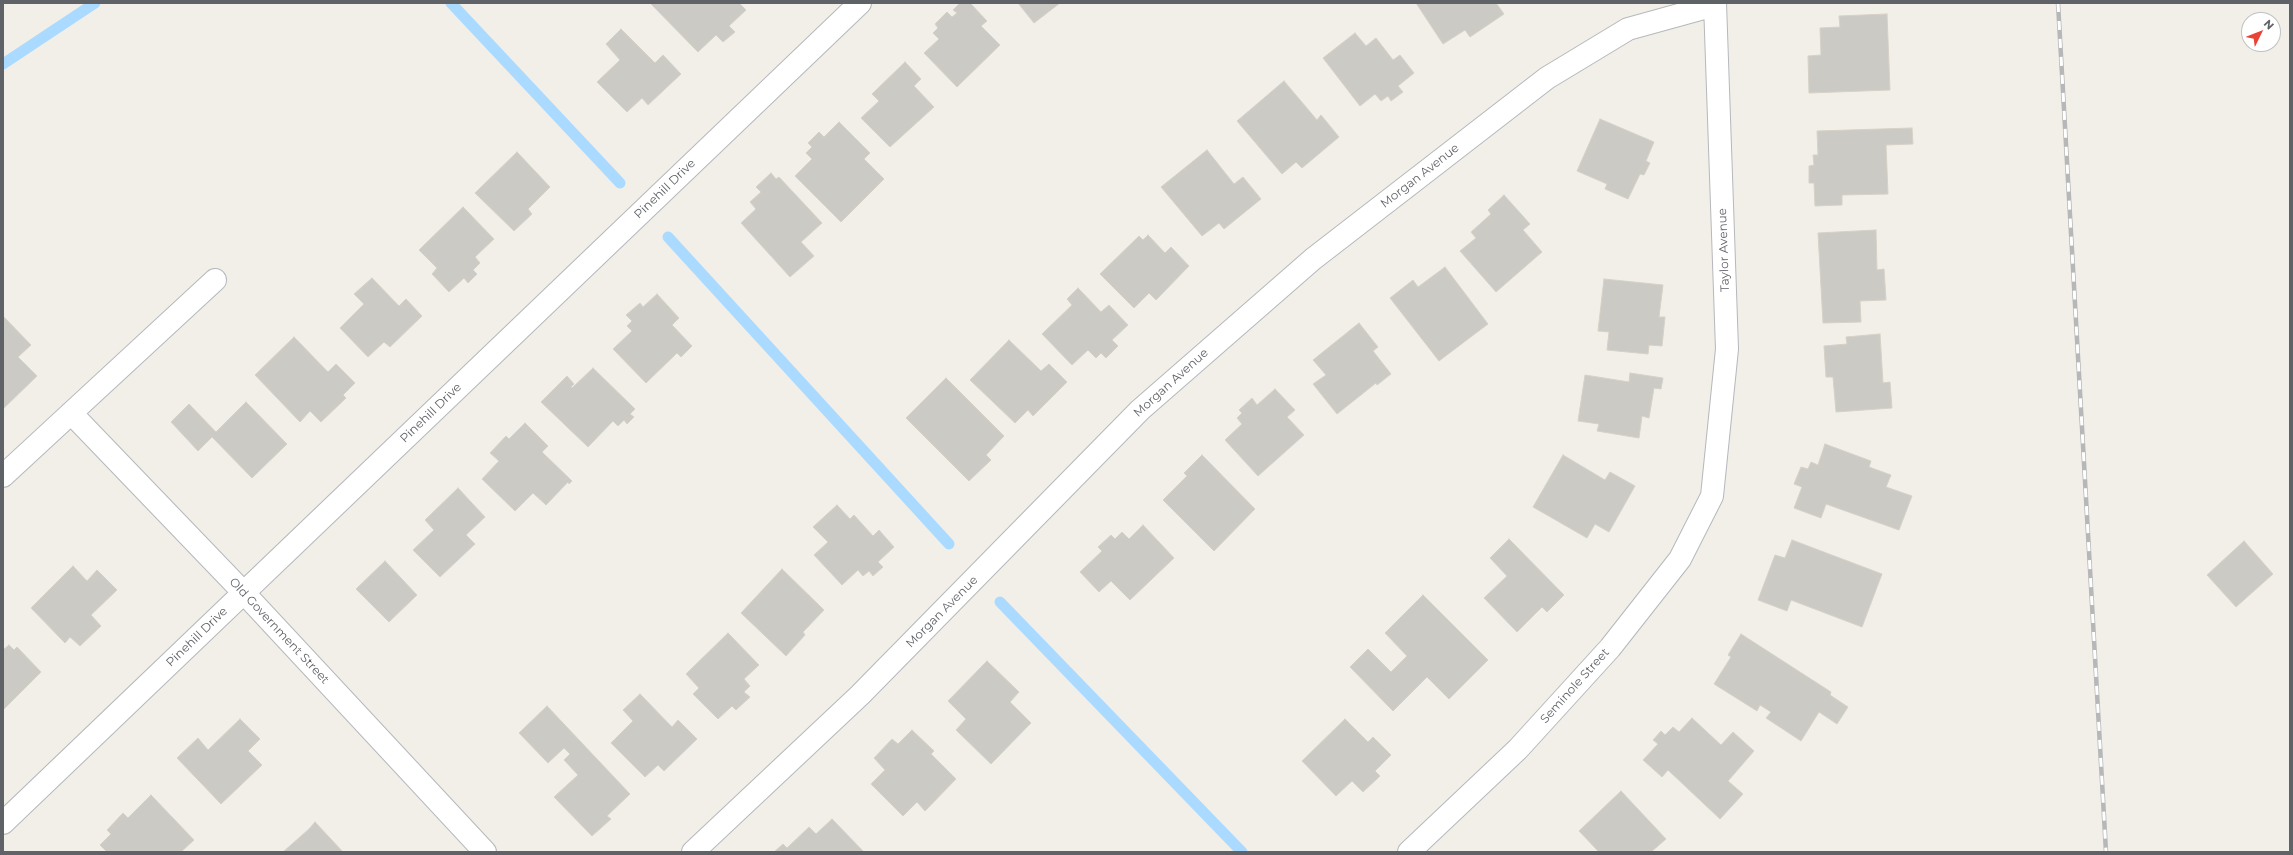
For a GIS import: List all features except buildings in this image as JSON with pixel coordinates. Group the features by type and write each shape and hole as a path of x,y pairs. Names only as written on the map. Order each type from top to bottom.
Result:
{"street":[{"name":"Pinehill Drive","path":"3,823 860,3"},
{"name":"Taylor Avenue","path":"1712,496 1727,349 1715,4"},
{"name":"Morgan Avenue","path":"693,852 860,695 1140,410 1313,259 1547,78 1628,28 1715,4"},
{"path":"3,476 215,280"},
{"name":"Old Government Street","path":"71,413 244,593 485,852"},
{"name":"Seminole Street","path":"1409,852 1518,749 1610,648 1680,559 1712,496"}],"waterway":[{"path":"3,64 95,3"},
{"path":"451,3 620,183"},
{"path":"668,237 949,544"},
{"path":"1000,602 1242,852"}],"railway":[{"path":"2058,3 2106,852"}]}
